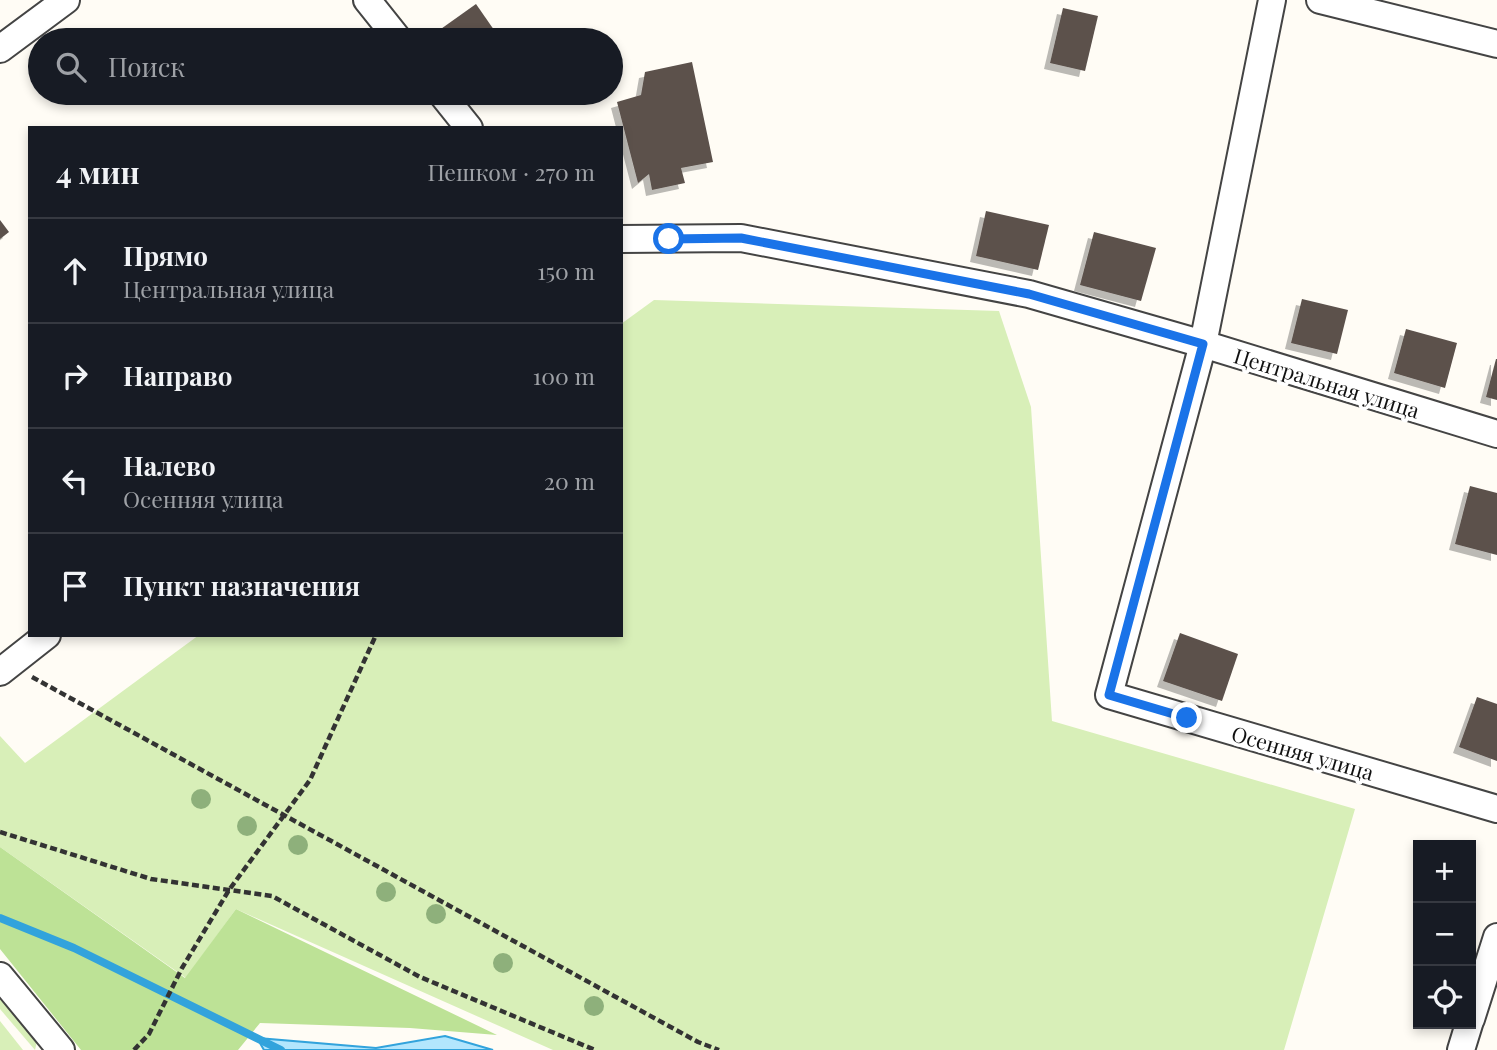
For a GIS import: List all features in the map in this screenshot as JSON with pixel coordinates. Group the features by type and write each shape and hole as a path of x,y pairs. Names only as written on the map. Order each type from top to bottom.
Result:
{"street":[{"path":"28,28 66,0"},
{"path":"367,0 389,28"},
{"path":"1203,344 1272,0"},
{"path":"1320,0 1497,44"},
{"path":"0,49 28,28"},
{"path":"451,105 467,126"},
{"name":"Центральная улица","path":"623,239 741,238 1029,294 1497,434"},
{"name":"Осенняя улица","path":"1203,344 1109,695 1497,809"},
{"path":"5,668 44,637"},
{"path":"1476,1002 1497,937"},
{"path":"0,976 61,1050"},
{"path":"1461,1050 1468,1029"}],"path":[{"path":"134,1050 149,1034 182,968 229,890 310,780 375,637"},
{"path":"5,668 698,1042 719,1050"},
{"path":"0,832 151,879 272,896 420,977 595,1050"}],"green space":[{"path":"654,300 999,311 1031,407 1052,721 1355,809 1284,1050 553,1050 236,909 186,978 0,847 0,736 25,763 196,637 623,637 623,323"},
{"path":"0,847 185,978 236,909 497,1035 410,1028 260,1023 238,1050 81,1050 0,949"},
{"path":"0,996 37,1041 35,1050 0,1009"},
{"path":"0,1021 23,1050 0,1050"}],"water":[{"path":"445,1036 493,1050 264,1050 257,1038 376,1048"}],"building":[{"path":"476,4 493,28 442,28"},
{"path":"1063,8 1098,16 1085,71 1050,63"},
{"path":"692,62 713,162 681,168 685,183 652,190 649,174 638,183 618,105 623,105 623,100 641,95 645,72"},
{"path":"986,211 1049,225 1038,270 976,256"},
{"path":"0,220 9,232 0,239"},
{"path":"1094,232 1156,248 1141,301 1080,285"},
{"path":"1302,299 1348,310 1337,354 1291,343"},
{"path":"1406,329 1457,343 1445,388 1394,373"},
{"path":"1497,359 1497,400 1486,397"},
{"path":"1470,486 1497,493 1497,555 1455,544"},
{"path":"1180,633 1238,654 1222,701 1163,681"},
{"path":"1477,697 1497,704 1497,761 1459,747"}],"waterway":[{"path":"0,918 74,948 281,1050"}],"route":[{"path":"669,239 741,238 1029,294 1203,344 1109,695 1187,718"}]}
